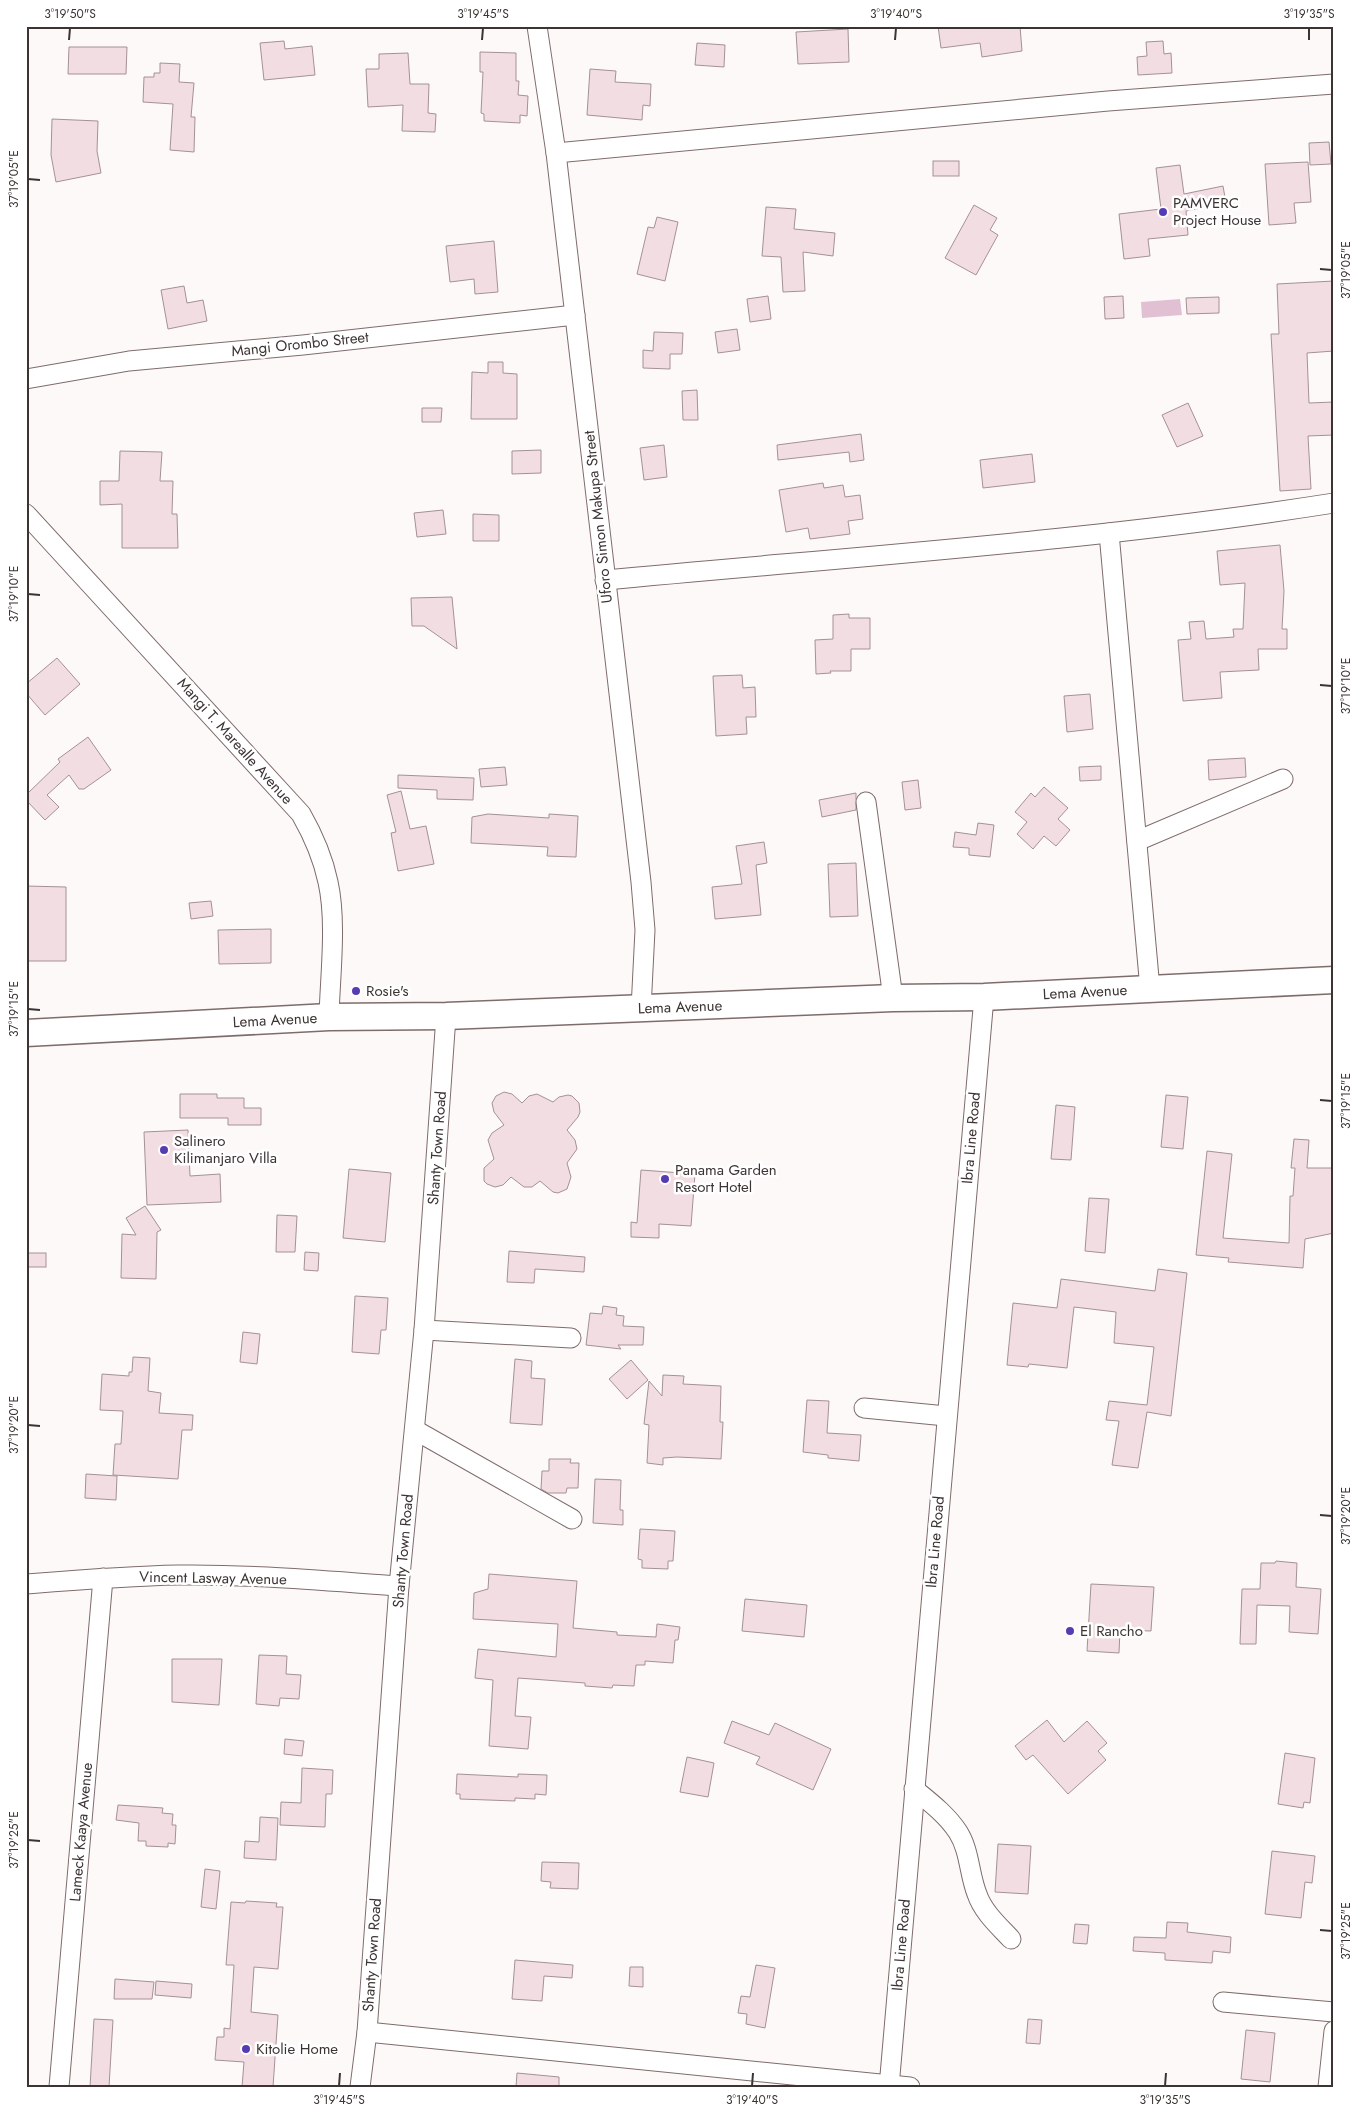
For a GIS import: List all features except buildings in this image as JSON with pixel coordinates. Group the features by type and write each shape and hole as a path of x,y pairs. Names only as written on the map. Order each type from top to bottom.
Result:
{"main road":[{"name":"Lema Avenue","path":"26,1033 329,1017 446,1016 894,998 984,997 1334,980"}],"street":[{"name":"Uforo Simon Makupa Street","path":"537,26 556,153 641,882 644,930 641,1009"},
{"path":"556,153 1108,100 1334,84"},
{"name":"Mangi Orombo Street","path":"26,379 129,362 575,315"},
{"path":"605,580 1109,532 1271,513 1334,503"},
{"name":"Mangi T. Marealle Avenue","path":"26,514 301,814 312,833 329,883 332,916 329,1017"},
{"path":"1109,532 1150,989"},
{"path":"1137,841 1283,779"},
{"path":"866,802 894,998"},
{"name":"Ibra Line Road","path":"889,2086 984,997"},
{"name":"Shanty Town Road","path":"360,2087 367,2032 399,1586 424,1330 446,1016"},
{"path":"424,1330 571,1338"},
{"path":"864,1408 946,1416"},
{"path":"415,1430 572,1519"},
{"name":"Vincent Lasway Avenue","path":"26,1584 178,1575 252,1576 399,1586"},
{"name":"Lameck Kaaya Avenue","path":"59,2087 103,1578"},
{"path":"914,1789 947,1817 959,1834 966,1849 979,1901 1012,1939"},
{"path":"1223,2002 1334,2012"},
{"path":"1328,2087 1334,2031"},
{"path":"367,2032 910,2087"}],"shaded area":[{"path":"1180,299 1182,315 1142,318 1141,302"}],"place":[{"name":"PAMVERC Project House","path":"1163,212"},
{"name":"Rosie's","path":"356,991"},
{"name":"Salinero Kilimanjaro Villa","path":"164,1150"},
{"name":"Panama Garden Resort Hotel","path":"665,1179"},
{"name":"El Rancho","path":"1070,1631"},
{"name":"Kitolie Home","path":"246,2049"}]}
